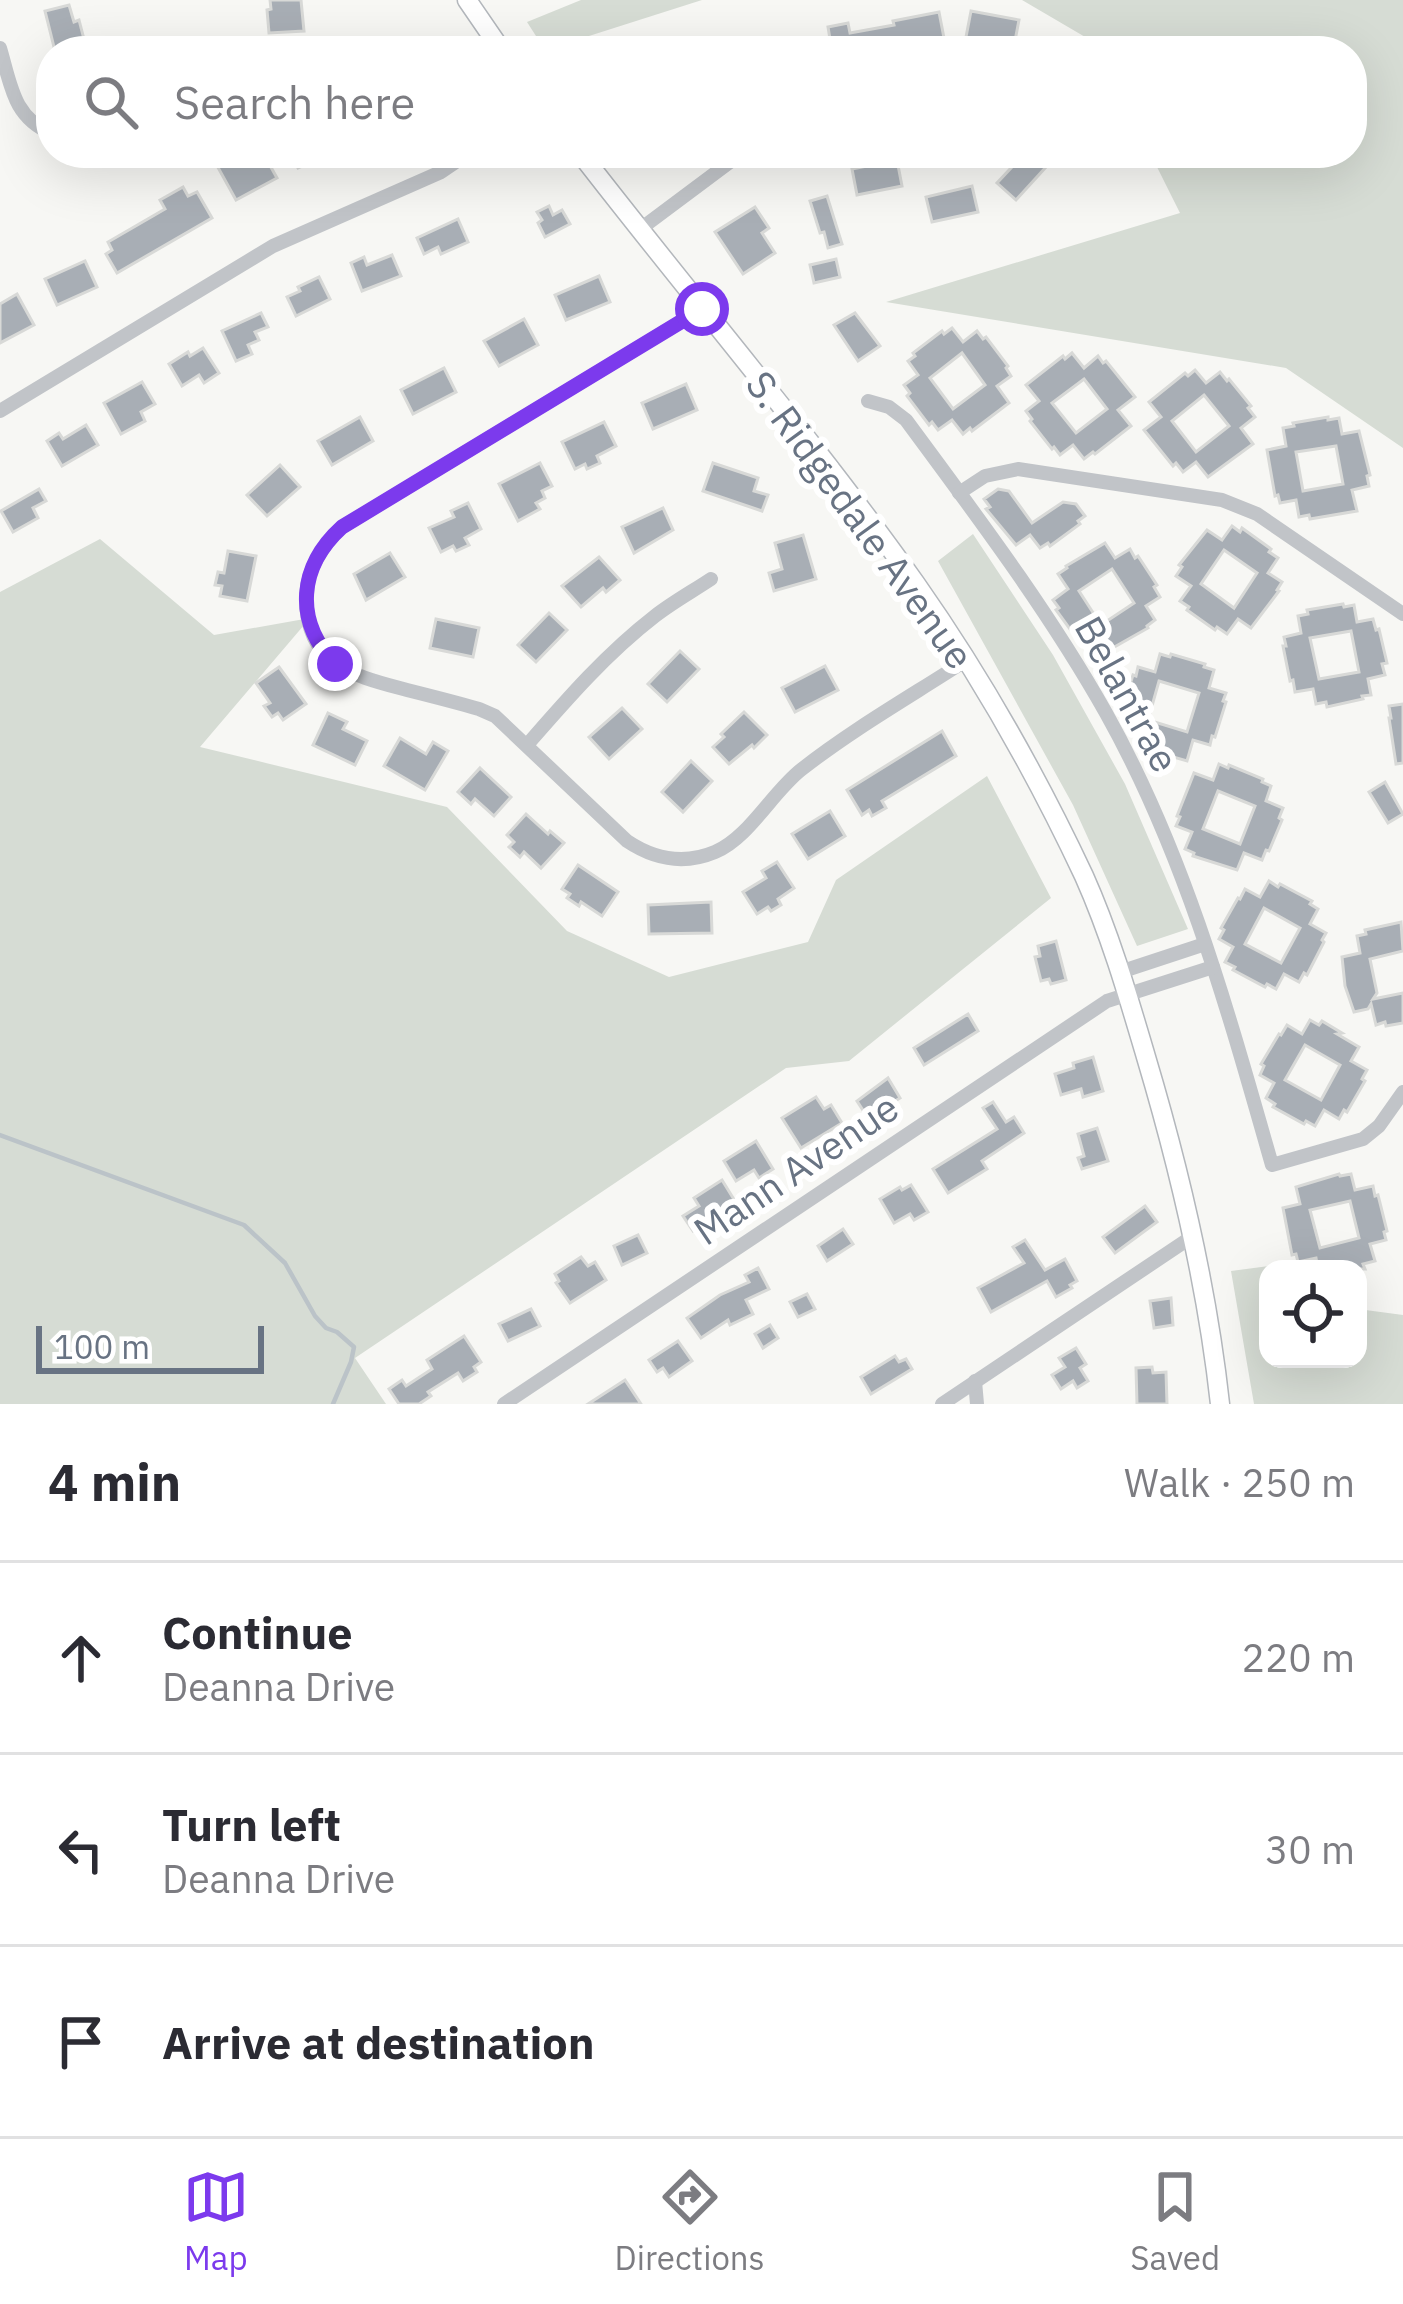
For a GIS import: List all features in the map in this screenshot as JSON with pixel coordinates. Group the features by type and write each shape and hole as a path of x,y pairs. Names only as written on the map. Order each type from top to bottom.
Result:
{"main road":[{"path":"467,0 492,36"},
{"name":"S. Ridgedale Avenue","path":"591,168 917,586 1010,737 1085,878 1128,995 1181,1181 1211,1330 1220,1404"}],"street":[{"path":"0,48 10,84 26,119 36,127"},
{"path":"0,411 273,246 447,168"},
{"path":"639,230 722,168"},
{"path":"702,309 342,527 311,568 306,602 316,639 335,664 357,677 479,709 505,724 627,841 675,860 699,857 730,843 799,771 965,661"},
{"name":"Belantrae","path":"868,401 889,407 906,420 1036,600 1106,714 1166,838 1213,967 1272,1165 1363,1139 1379,1126 1403,1092"},
{"path":"959,493 985,476 1018,469 1222,500 1257,514 1403,614"},
{"path":"527,745 624,642 711,579"},
{"path":"1120,972 1205,944"},
{"path":"1128,995 1213,967"},
{"name":"Mann Avenue","path":"504,1404 1107,1001 1128,995"},
{"path":"942,1404 1193,1236"},
{"path":"975,1382 977,1404"}],"shaded area":[{"path":"581,0 702,0 589,36 536,36 527,22"},
{"path":"1022,0 1403,0 1403,448 1286,368 886,302 1180,213 1158,168 1367,168 1367,36 1083,36"},
{"path":"973,534 1053,655 1125,784 1188,929 1137,946 1073,805 938,561"},
{"path":"100,539 214,635 310,618 200,747 447,807 567,931 669,977 808,942 836,880 987,776 1051,898 849,1061 786,1068 355,1358 386,1404 0,1404 0,592"},
{"path":"1259,1267 1259,1368 1367,1368 1367,1310 1403,1315 1403,1404 1254,1404 1231,1271"}],"building":[{"path":"270,0 301,0 304,31 269,33"},
{"path":"69,5 83,36 51,36 45,11"},
{"path":"971,11 1019,20 1016,36 966,36"},
{"path":"939,12 944,36 830,36 828,27 848,23 850,33 894,25 893,21"},
{"path":"218,168 271,168 277,178 236,200"},
{"path":"899,168 902,186 857,195 852,169"},
{"path":"1011,168 1045,168 1016,200 997,183"},
{"path":"972,186 978,212 932,222 926,197"},
{"path":"183,187 188,196 197,192 212,218 117,273 106,254 112,250 108,242 165,209 160,200"},
{"path":"827,196 842,244 828,248 810,201"},
{"path":"549,206 553,215 562,210 570,224 545,237 537,212"},
{"path":"755,207 769,228 762,233 775,253 743,274 715,232"},
{"path":"458,219 468,242 441,254 438,247 424,254 417,238"},
{"path":"392,255 401,276 362,291 351,263 364,257 367,265"},
{"path":"836,259 840,277 814,283 810,265"},
{"path":"85,261 97,287 57,305 45,279"},
{"path":"599,276 610,302 566,320 555,295"},
{"path":"319,277 330,299 296,316 287,297"},
{"path":"17,294 34,325 0,343 0,304"},
{"path":"261,313 268,327 255,332 259,340 248,345 252,354 236,361 222,331"},
{"path":"855,313 880,346 858,361 834,325"},
{"path":"524,319 538,345 499,366 484,341"},
{"path":"952,328 963,342 977,331 1008,366 1011,376 997,386 1009,403 963,434 952,420 938,430 932,422 929,425 904,385 918,375 908,361 913,353 942,331","holes":["962,353 985,385 953,409 930,378"]},
{"path":"203,348 219,373 204,383 199,375 182,386 169,364"},
{"path":"1072,353 1084,368 1098,356 1135,397 1118,410 1131,426 1084,459 1073,445 1060,455 1052,449 1026,411 1039,401 1026,385 1063,356","holes":["1084,379 1107,409 1076,433 1052,403"]},
{"path":"444,368 456,392 413,414 401,390"},
{"path":"1195,370 1206,383 1220,372 1255,417 1241,428 1253,444 1208,477 1196,462 1183,472 1176,463 1173,466 1144,430 1161,417 1149,402 1185,373 1188,376","holes":["1204,395 1229,426 1196,452 1172,421"]},
{"path":"142,382 155,404 141,412 145,421 121,434 104,403"},
{"path":"686,384 697,410 653,429 642,403"},
{"path":"360,417 373,441 332,465 318,441"},
{"path":"1339,418 1342,434 1359,431 1370,475 1369,486 1352,490 1357,511 1310,519 1309,515 1299,517 1296,500 1280,503 1267,450 1286,446 1283,428","holes":["1336,446 1343,484 1303,491 1296,452"]},
{"path":"604,422 616,446 597,456 600,463 575,469 562,442"},
{"path":"86,425 98,445 62,466 47,441 59,433 63,439"},
{"path":"540,463 552,486 542,491 545,498 536,503 540,509 518,521 499,484"},
{"path":"713,463 758,478 754,491 768,495 762,511 703,491"},
{"path":"280,465 300,487 267,516 247,495"},
{"path":"39,489 46,501 33,508 38,518 13,532 1,511"},
{"path":"998,489 1009,491 1032,523 1063,502 1076,504 1085,516 1050,546 1040,548 1030,535 1016,545 986,509 990,507 984,499"},
{"path":"468,503 481,529 465,538 469,545 441,552 429,528 454,517 451,511"},
{"path":"663,508 673,530 634,553 622,527"},
{"path":"1232,526 1240,532 1242,528 1278,558 1268,573 1282,582 1251,628 1238,619 1227,634 1187,610 1180,601 1191,586 1176,576 1179,565 1207,530 1222,540","holes":["1224,550 1257,573 1234,608 1201,584"]},
{"path":"803,535 816,579 774,591 769,573 782,569 775,543"},
{"path":"1105,543 1115,558 1130,549 1157,585 1160,597 1146,606 1155,620 1109,650 1100,636 1083,647 1053,600 1068,589 1058,574","holes":["1112,569 1134,603 1101,625 1079,591"]},
{"path":"228,551 256,556 247,601 220,596 222,586 215,585 218,572 224,573"},
{"path":"390,553 405,577 366,600 354,574"},
{"path":"599,557 620,580 581,607 562,586"},
{"path":"1354,605 1357,622 1373,619 1387,663 1382,664 1385,675 1368,679 1371,695 1327,707 1326,702 1316,704 1313,689 1295,692 1284,637 1301,633 1298,616 1308,614 1307,610","holes":["1351,631 1359,672 1319,679 1310,638"]},
{"path":"549,613 567,630 536,662 518,645"},
{"path":"436,619 479,628 473,657 430,648"},
{"path":"680,651 699,669 667,702 648,684"},
{"path":"1160,654 1205,664 1214,670 1209,688 1226,693 1215,737 1210,745 1193,740 1187,761 1142,748 1143,744 1134,742 1138,725 1122,720 1138,667 1155,672","holes":["1159,681 1199,693 1187,732 1148,720"]},
{"path":"825,666 838,690 795,712 782,688"},
{"path":"279,667 306,704 283,720 278,713 272,717 264,706 270,703 256,683"},
{"path":"1403,704 1403,763 1396,764 1389,706"},
{"path":"622,708 642,729 609,759 589,737"},
{"path":"744,712 767,735 729,764 713,747"},
{"path":"328,713 347,722 343,729 367,741 355,765 313,745"},
{"path":"942,731 956,756 882,801 886,808 872,816 869,810 862,815 847,790"},
{"path":"400,738 426,754 433,742 448,751 425,790 384,766"},
{"path":"691,761 712,781 683,812 662,792"},
{"path":"1219,764 1229,765 1271,786 1266,801 1283,808 1282,820 1262,860 1244,853 1237,870 1185,849 1192,832 1176,826 1177,816 1194,773 1213,780","holes":["1218,791 1255,806 1240,844 1203,829"]},
{"path":"480,768 511,797 494,816 475,799 471,804 458,792"},
{"path":"1385,782 1403,814 1388,823 1369,792"},
{"path":"830,811 845,836 808,859 792,834"},
{"path":"526,814 564,843 541,868 524,852 520,857 509,847 514,842 507,835"},
{"path":"777,862 794,888 778,899 781,905 757,914 743,892 766,878 762,871"},
{"path":"578,865 618,892 602,916 567,898 570,894 562,889"},
{"path":"1269,881 1312,901 1318,909 1310,924 1326,933 1324,942 1299,982 1284,974 1276,989 1265,987 1225,962 1233,947 1219,939 1221,928 1245,889 1260,897","holes":["1264,908 1300,928 1281,963 1245,944"]},
{"path":"711,902 712,933 649,934 648,905"},
{"path":"1401,922 1403,951 1370,959 1377,993 1373,999 1403,993 1403,1023 1376,1025 1371,1004 1354,1012 1342,957 1360,953 1357,936 1366,934 1365,930"},
{"path":"1056,941 1066,980 1051,984 1049,979 1041,981 1035,957 1040,956 1038,946"},
{"path":"968,1014 978,1031 924,1065 914,1048"},
{"path":"1310,1020 1319,1025 1322,1021 1359,1047 1351,1061 1367,1070 1347,1112 1339,1119 1324,1110 1315,1126 1273,1107 1266,1098 1274,1083 1260,1075 1261,1064 1287,1025 1302,1034","holes":["1305,1045 1340,1065 1321,1100 1285,1080"]},
{"path":"1093,1057 1103,1091 1083,1097 1081,1089 1061,1095 1055,1074"},
{"path":"888,1078 900,1098 868,1118 857,1101"},
{"path":"816,1097 824,1109 831,1105 842,1123 801,1148 782,1118"},
{"path":"993,1102 1006,1122 1014,1117 1024,1133 982,1161 987,1169 948,1193 933,1169 997,1129 983,1108"},
{"path":"1097,1128 1108,1161 1082,1169 1078,1134"},
{"path":"756,1141 773,1169 759,1178 754,1170 736,1181 724,1161"},
{"path":"1339,1174 1351,1174 1355,1190 1373,1186 1387,1231 1386,1240 1370,1244 1375,1261 1298,1260 1292,1255 1283,1208 1300,1204 1296,1187","holes":["1350,1201 1359,1238 1320,1248 1310,1210"]},
{"path":"722,1180 738,1206 693,1231 683,1216 699,1206 694,1198"},
{"path":"911,1185 928,1212 914,1220 910,1214 894,1223 880,1199"},
{"path":"1145,1206 1157,1222 1115,1253 1103,1237"},
{"path":"843,1229 853,1244 827,1261 818,1246"},
{"path":"638,1235 647,1253 622,1265 614,1246"},
{"path":"1025,1240 1045,1270 1065,1259 1077,1281 1056,1297 1047,1281 991,1312 978,1288 1024,1263 1013,1247"},
{"path":"581,1257 588,1266 595,1262 606,1280 570,1303 555,1274"},
{"path":"758,1268 769,1289 746,1300 753,1314 730,1325 728,1320 701,1338 687,1318 749,1282 745,1275"},
{"path":"807,1294 815,1309 798,1317 790,1302"},
{"path":"1171,1298 1173,1325 1154,1328 1150,1301"},
{"path":"531,1309 540,1326 508,1341 499,1324"},
{"path":"770,1325 778,1338 763,1348 755,1334"},
{"path":"464,1336 481,1362 474,1367 477,1372 463,1381 458,1373 428,1392 431,1396 419,1404 399,1404 389,1389 402,1380 406,1386 432,1369 427,1360"},
{"path":"678,1341 692,1361 669,1377 663,1368 657,1372 649,1360"},
{"path":"1076,1348 1086,1364 1080,1368 1088,1381 1077,1388 1073,1381 1061,1389 1052,1375 1065,1367 1059,1358"},
{"path":"895,1356 899,1362 906,1359 912,1369 871,1394 861,1377"},
{"path":"1152,1367 1153,1373 1166,1372 1167,1404 1137,1404 1136,1368"},
{"path":"625,1380 641,1404 588,1404"}],"waterway":[{"path":"0,1135 244,1225 285,1263 315,1316 354,1347 333,1404"}],"route":[{"path":"335,664 316,639 306,602 311,568 329,539 702,309"}]}
